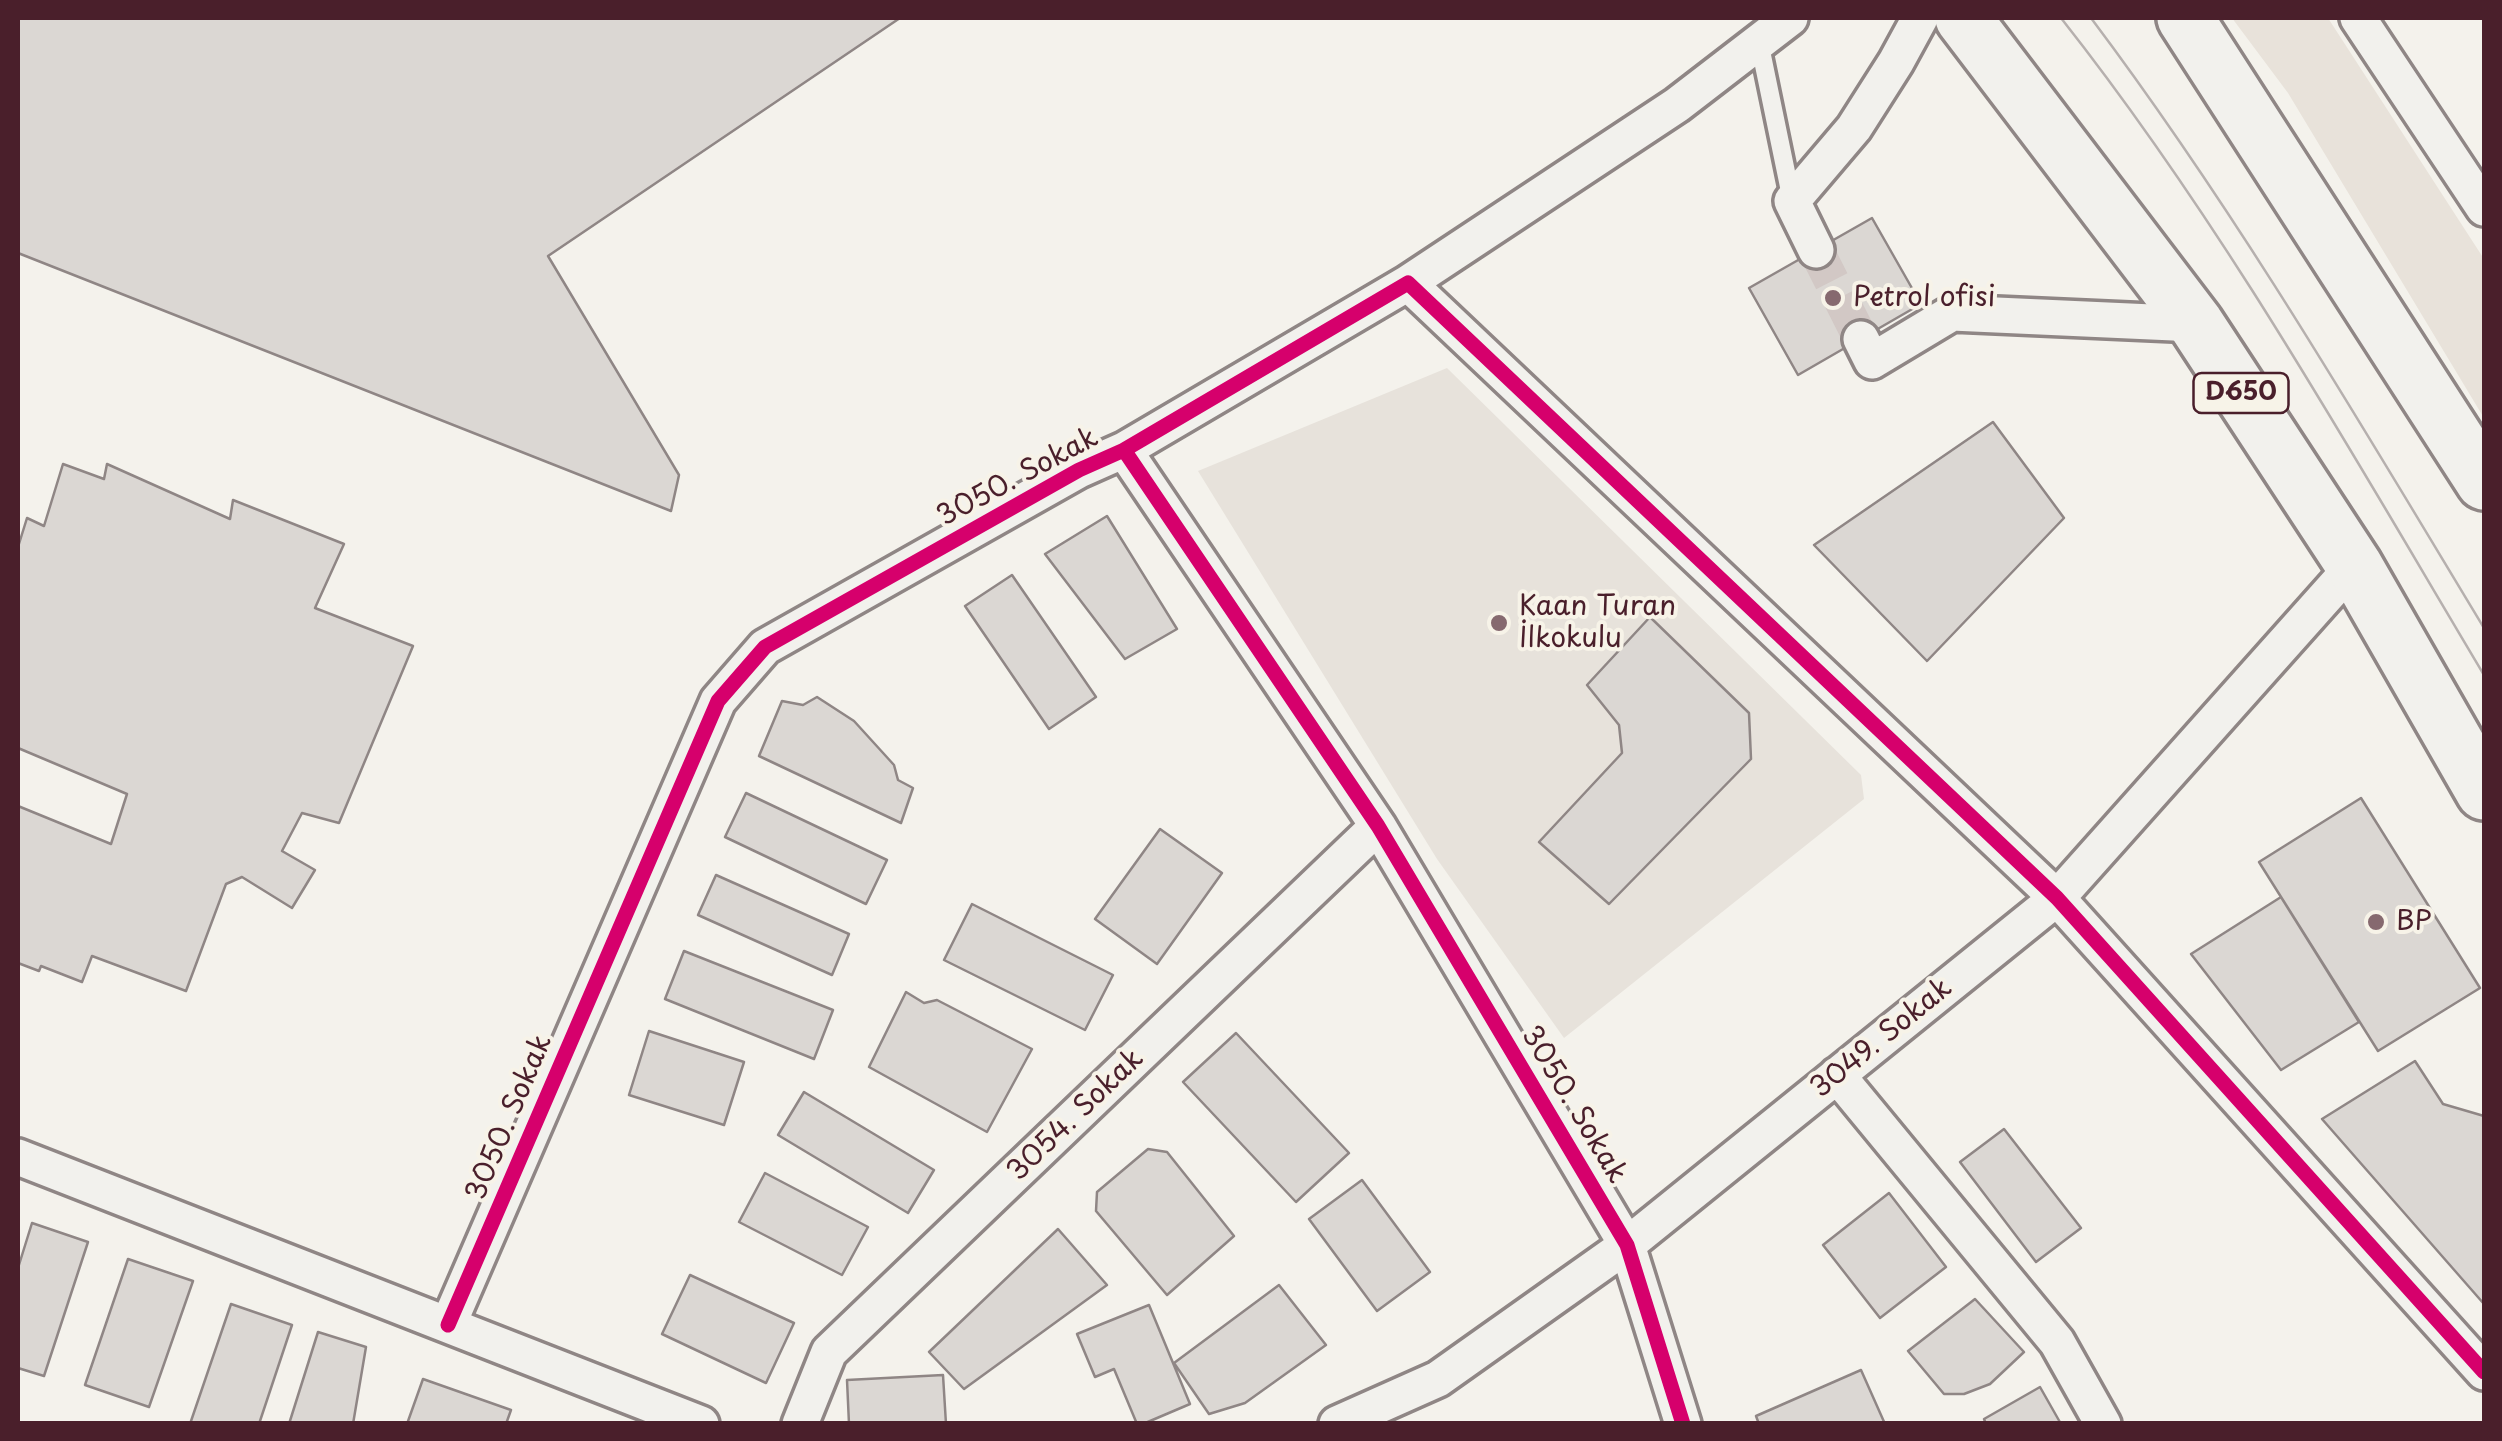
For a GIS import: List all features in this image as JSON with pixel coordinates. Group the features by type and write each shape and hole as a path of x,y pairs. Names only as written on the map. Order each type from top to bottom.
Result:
{"highway":[{"name":"D650","path":"1964,18 2196,324 2354,566 2484,792"},
{"path":"2184,18 2484,482"}],"street":[{"path":"1124,450 1408,284 1676,105 1790,18"},
{"path":"1816,250 1792,201 1854,128 1920,18"},
{"path":"2358,18 2484,208"},
{"path":"1408,284 2057,898 2484,1372"},
{"path":"1861,339 1872,361 1952,314 2196,324"},
{"name":"3050. Sokak","path":"448,1324 718,701 765,647 1078,470 1124,450 1378,826 1628,1245 1682,1424"},
{"name":"3049. Sokak","path":"1337,1424 1438,1379 1628,1245 2057,898 2354,566"},
{"name":"3054. Sokak","path":"800,1424 829,1352 1378,826"},
{"path":"1837,1075 2057,1342 2103,1424"},
{"path":"18,1157 701,1424"}],"lane":[{"path":"1759,41 1792,201"}],"shaded area":[{"path":"2232,18 2328,18 2484,259 2484,418 2288,93"},
{"name":"Kaan Turan İlkokulu","path":"1447,368 1861,775 1864,799 1564,1038 1437,859 1198,471"}],"building":[{"path":"18,18 900,18 548,256 679,475 671,511 18,253"},
{"path":"1872,218 1921,304 1798,375 1749,288"},
{"path":"1993,422 2064,518 1927,661 1814,545"},
{"path":"63,464 104,479 107,464 230,519 233,500 344,544 315,608 413,646 339,823 302,813 282,851 315,870 292,908 242,877 226,884 186,991 92,956 82,982 41,966 39,971 18,963 18,806 111,844 127,794 18,748 18,547 27,518 44,526"},
{"path":"1107,516 1177,629 1125,659 1045,554"},
{"path":"1012,575 1096,697 1049,729 965,606"},
{"path":"1650,617 1749,713 1751,759 1609,904 1539,842 1622,753 1619,725 1587,685"},
{"path":"817,697 854,721 894,765 898,780 913,788 901,823 759,756 782,701 803,705"},
{"path":"746,793 887,860 866,904 725,837"},
{"path":"2361,798 2480,988 2378,1051 2259,862"},
{"path":"1160,829 1222,873 1157,964 1095,919"},
{"path":"716,875 849,934 832,975 698,915"},
{"path":"2281,897 2359,1022 2281,1070 2191,954"},
{"path":"972,904 1113,975 1085,1030 944,960"},
{"path":"684,951 833,1010 814,1059 665,999"},
{"path":"906,992 924,1003 937,1000 1032,1049 987,1132 869,1067"},
{"path":"649,1031 744,1062 724,1125 629,1095"},
{"path":"1236,1033 1349,1153 1296,1202 1183,1082"},
{"path":"2415,1061 2443,1104 2484,1116 2484,1304 2322,1119"},
{"path":"804,1092 934,1170 908,1213 778,1135"},
{"path":"2004,1129 2081,1228 2036,1262 1960,1162"},
{"path":"1148,1149 1167,1152 1234,1236 1167,1295 1096,1211 1097,1192"},
{"path":"765,1173 868,1227 842,1275 739,1222"},
{"path":"1362,1180 1430,1272 1377,1311 1309,1219"},
{"path":"1889,1193 1946,1267 1880,1318 1823,1245"},
{"path":"32,1223 88,1242 44,1376 18,1368 18,1268"},
{"path":"1058,1229 1107,1285 964,1389 929,1352"},
{"path":"128,1259 193,1281 149,1407 85,1385"},
{"path":"690,1275 794,1323 766,1383 662,1334"},
{"path":"1279,1285 1326,1345 1245,1403 1209,1414 1174,1363"},
{"path":"1975,1299 2024,1352 1990,1384 1964,1394 1944,1394 1908,1351"},
{"path":"231,1304 292,1325 259,1424 190,1424"},
{"path":"1149,1305 1190,1404 1137,1424 1114,1369 1095,1377 1077,1334"},
{"path":"318,1332 366,1347 353,1424 289,1424"},
{"path":"1861,1370 1885,1424 1759,1424 1756,1416"},
{"path":"943,1375 946,1424 849,1424 847,1380"},
{"path":"423,1379 511,1410 506,1424 407,1424"},
{"path":"2040,1387 2061,1424 1986,1424 1984,1419"}],"tunnel":[{"path":"1816,250 1861,339"}],"tram line":[{"path":"2061,18 2231,257 2484,675"},
{"path":"2091,18 2246,241 2484,628"}],"cycle path":[{"path":"1124,450 1408,283 2057,898 2484,1372"},
{"path":"448,1325 718,701 765,647 1079,470 1124,450 1378,826 1627,1245 1683,1424"}],"place":[{"name":"Petrol ofisi","path":"1833,298"},
{"name":"Kaan Turan İlkokulu","path":"1499,623"},
{"name":"BP","path":"2376,922"}]}
